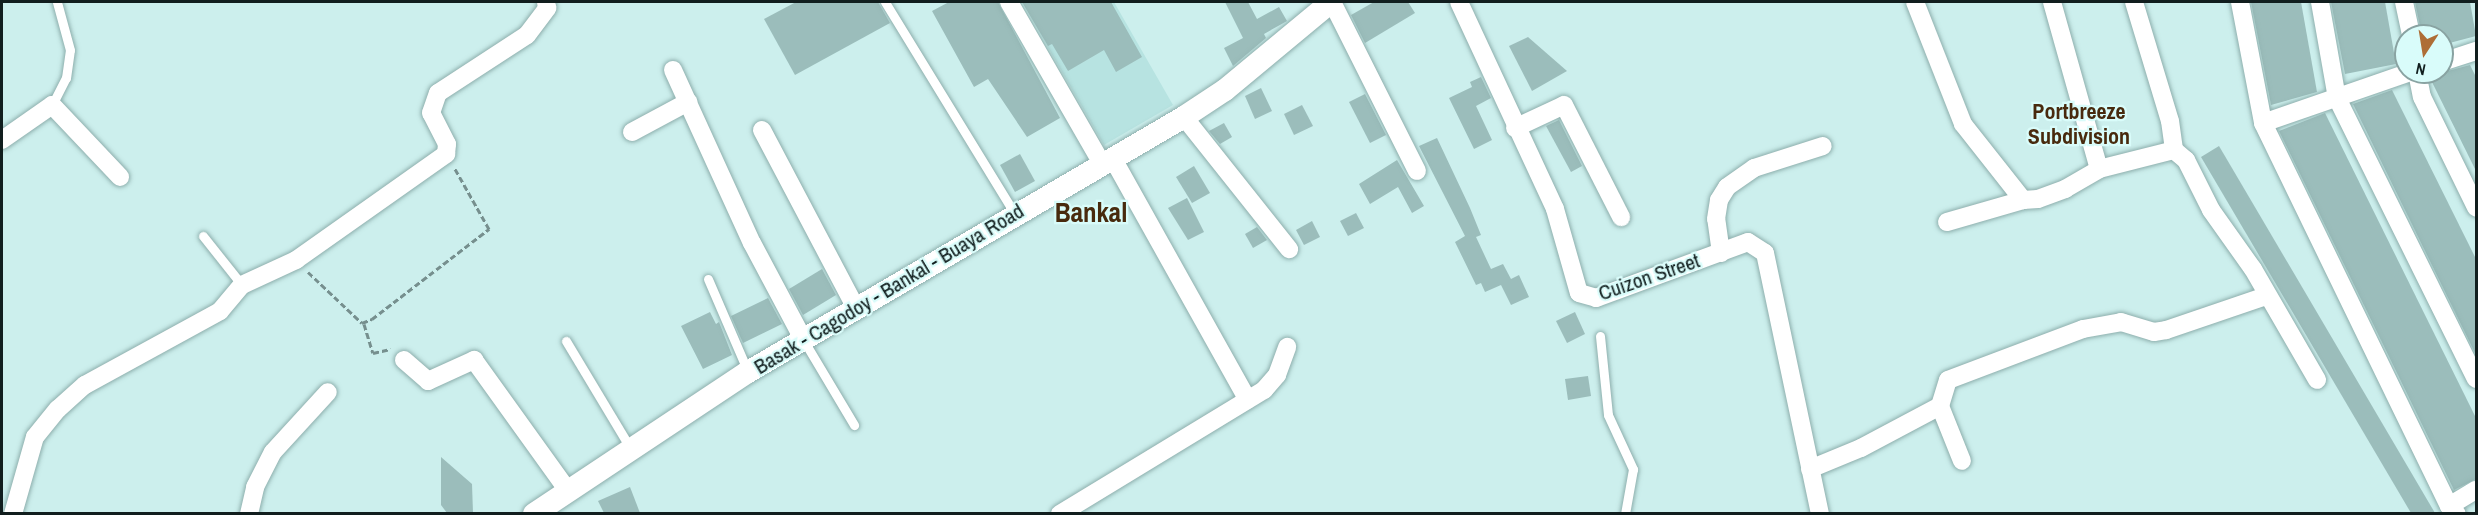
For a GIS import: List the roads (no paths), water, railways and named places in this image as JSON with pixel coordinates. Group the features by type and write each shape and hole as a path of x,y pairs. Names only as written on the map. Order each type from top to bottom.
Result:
{"street":[{"path":"13,513 34,437 57,409 85,385 220,311 242,285 296,260 446,154 447,144 431,113 438,93 527,35 547,8 546,2"},
{"path":"1009,2 1106,159 1248,400"},
{"name":"Cuizon Street","path":"1459,2 1515,128 1555,209 1580,293 1596,298 1748,242 1765,254 1820,513"},
{"path":"1915,2 1963,124 2023,200"},
{"path":"2052,2 2099,169"},
{"path":"2134,2 2170,121 2174,150 2196,174 2211,210 2253,269 2266,296 2317,381"},
{"path":"2240,2 2263,123 2453,510 2476,490"},
{"path":"2320,2 2337,98 2476,379"},
{"path":"2404,2 2409,24"},
{"path":"1328,3 1417,171"},
{"name":"Basak - Cagodoy - Bankal - Buaya Road","path":"534,513 748,372 1106,159 1184,117 1225,90 1328,3"},
{"path":"2454,58 2476,51"},
{"path":"673,70 752,243 803,339"},
{"path":"2263,123 2394,78"},
{"path":"2420,84 2422,97 2476,207"},
{"path":"632,132 688,102"},
{"path":"2,140 52,105 120,177"},
{"path":"1515,128 1563,105 1621,217"},
{"path":"1184,117 1247,205 1289,249"},
{"path":"762,130 856,308"},
{"path":"1721,252 1716,219 1719,200 1726,188 1754,168 1824,146"},
{"path":"1947,222 2023,200 2038,199 2065,189 2099,169 2174,150"},
{"path":"1962,461 1940,406 1948,380 2083,329 2121,322 2154,332 2166,330 2266,296"},
{"path":"1060,513 1248,400 1277,375 1287,347"},
{"path":"404,360 428,381 474,360 568,491"},
{"path":"249,513 255,487 273,452 328,392"},
{"path":"1810,469 1861,448 1940,406"}],"lane":[{"path":"52,105 66,78 70,50 57,2"},
{"path":"885,2 1015,214"},
{"path":"203,236 242,285"},
{"path":"708,279 748,372"},
{"path":"1600,336 1608,415 1633,469 1625,513"},
{"path":"803,339 854,425"},
{"path":"566,341 631,450"}],"district":[{"name":"Portbreeze Subdivision","path":"2079,124"},
{"name":"Bankal","path":"1091,213"}]}
